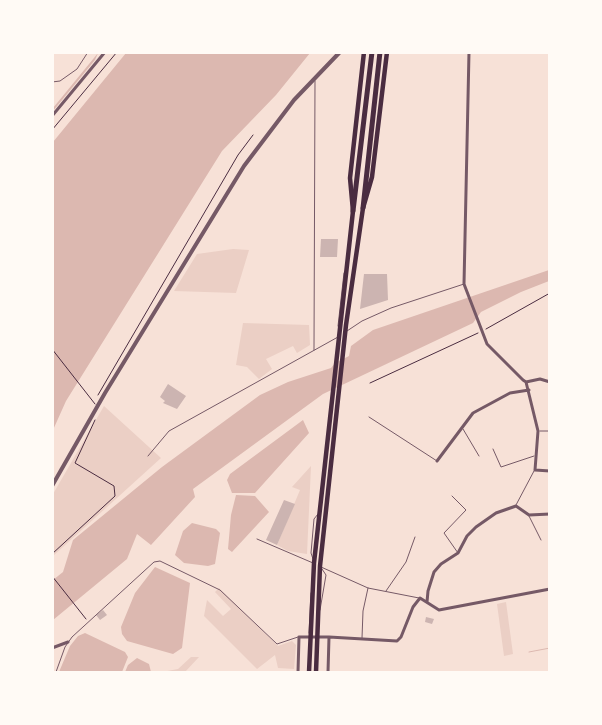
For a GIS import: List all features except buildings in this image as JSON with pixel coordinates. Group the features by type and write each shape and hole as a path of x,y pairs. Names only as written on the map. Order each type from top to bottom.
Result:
{"highway":[{"path":"353,211 372,52"},
{"path":"363,208 380,52"}],"main road":[{"path":"316,672 320,612 320,566 340,391 338,337 353,211 350,178 364,52"},
{"path":"308,672 314,564 332,402 346,332 363,208 372,177 387,52"}],"street":[{"path":"52,116 105,52"},
{"path":"52,486 105,393 244,166 294,100 340,52"},
{"path":"469,52 464,284 487,344 526,382 538,431 537,451 534,456 535,470 550,471"},
{"path":"526,382 540,379 550,382"},
{"path":"437,461 473,413 510,392 529,390"},
{"path":"427,602 428,590 434,572 441,564 458,553 476,527 496,514 516,506 529,515 550,514"},
{"path":"298,672 298,637 397,641 401,637 413,607 420,598 439,610 550,589"},
{"path":"328,672 329,637"},
{"path":"52,648 68,642"}],"lane":[{"path":"52,82 60,81 77,69 88,52"},
{"path":"314,350 315,76"},
{"path":"148,456 169,431 338,337 362,321 391,308 464,284"},
{"path":"369,417 437,461"},
{"path":"462,427 479,456"},
{"path":"538,431 550,431"},
{"path":"493,450 501,467 534,456"},
{"path":"516,506 535,470"},
{"path":"452,496 466,510 444,533 458,553"},
{"path":"529,515 541,540"},
{"path":"386,591 402,568 414,537"},
{"path":"257,539 368,588 420,598"},
{"path":"56,672 68,642 88,621 154,562 160,561 220,590 277,644 298,637"},
{"path":"362,639 363,611 368,588"}],"path":[{"path":"52,130 117,52"},
{"path":"98,395 238,155 253,136"},
{"path":"370,383 499,324 528,304 550,293"},
{"path":"52,349 94,403 95,409"},
{"path":"52,554 115,496 114,486 75,463 93,428 96,415"},
{"path":"52,576 88,621"}],"shaded area":[{"path":"98,53 95,60 53,111 53,108"},
{"path":"126,53 310,53 276,95 222,151 66,401 53,430 53,142"},
{"path":"233,249 249,250 236,293 174,291 197,254"},
{"path":"549,270 549,281 521,292 481,312 473,323 323,394 193,489 195,497 151,545 137,534 127,559 53,620 53,580 63,572 73,540 162,467 260,395 288,382 331,368 335,363 349,356 351,346 373,330"},
{"path":"243,323 309,325 310,345 297,353 293,346 266,359 272,369 259,379 247,367 236,365"},
{"path":"104,406 161,458 53,556 53,494"},
{"path":"303,420 309,433 255,493 232,493 227,480 230,474"},
{"path":"311,466 307,554 288,551 277,545 300,490 292,487"},
{"path":"236,495 255,496 269,512 232,552 228,549 231,515"},
{"path":"192,523 216,529 220,533 215,564 208,566 184,563 175,555 183,531"},
{"path":"155,567 190,583 182,648 173,654 127,641 122,634 121,627 135,593"},
{"path":"219,588 278,646 292,641 296,645 294,669 278,668 275,655 257,669 204,616 207,600 223,616 231,609 215,592"},
{"path":"506,602 513,654 504,656 497,604"},
{"path":"85,633 125,652 128,657 122,672 59,672 70,646 78,636"},
{"path":"191,657 199,657 185,672 162,672 178,669"},
{"path":"137,658 149,664 151,672 125,672 128,665"}],"waterway":[{"path":"529,652 550,648"}]}
